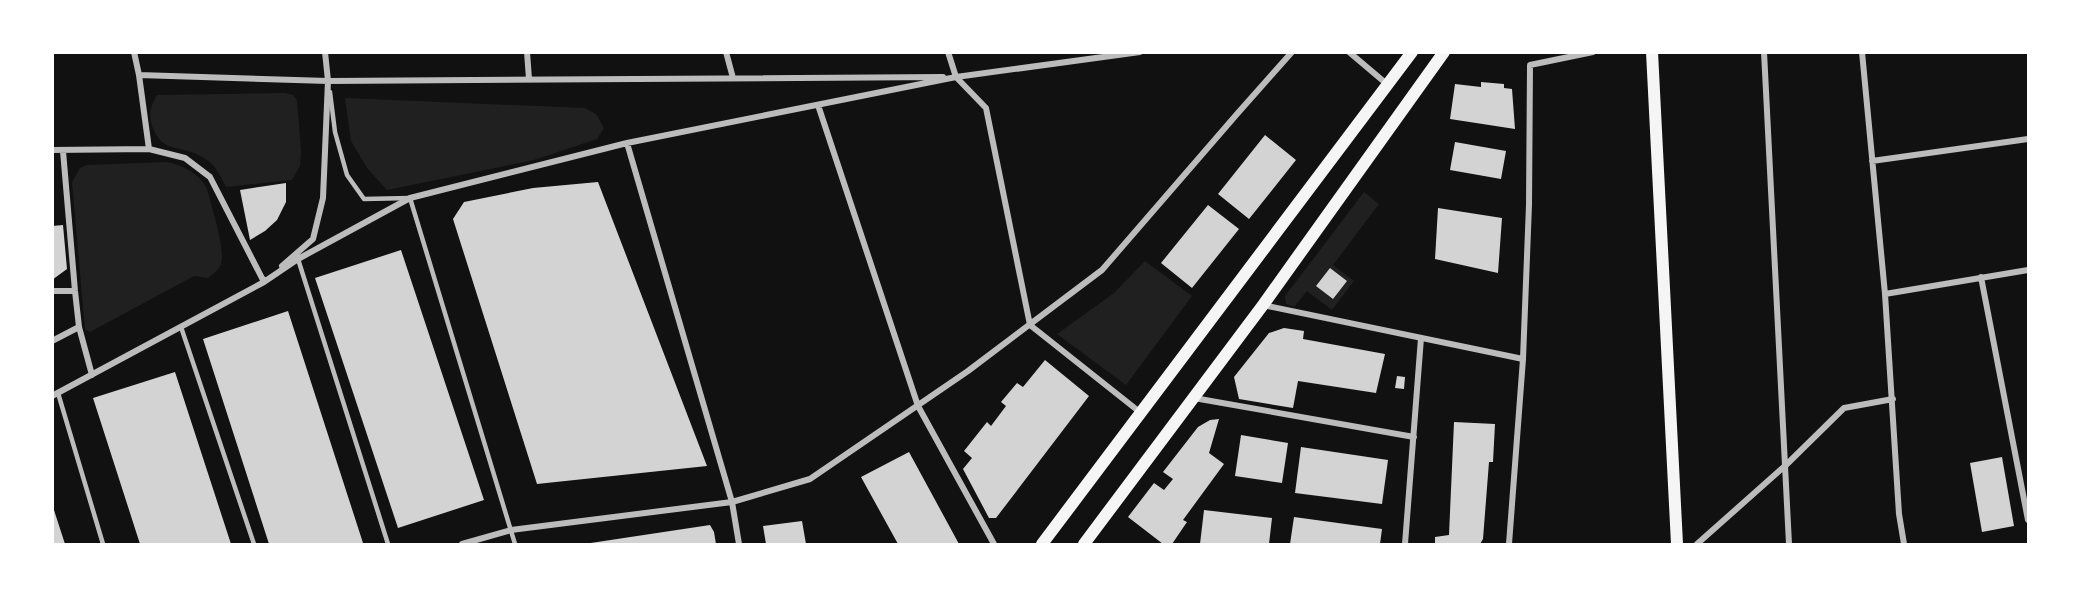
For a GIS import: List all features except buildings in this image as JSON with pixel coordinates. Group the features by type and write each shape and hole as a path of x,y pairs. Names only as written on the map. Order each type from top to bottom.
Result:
{"main road":[{"path":"1042,544 1412,52"},
{"path":"1084,544 1263,305 1444,52"},
{"path":"1652,52 1677,544"}],"street":[{"path":"134,52 149,149"},
{"path":"264,282 313,239 323,198 328,81 325,52"},
{"path":"527,52 529,79"},
{"path":"726,52 733,78"},
{"path":"948,52 956,77 986,108 1030,325 1142,413"},
{"path":"55,395 264,282 298,259 410,198 627,143 956,77 1140,52"},
{"path":"462,544 510,530 732,502 810,479 918,406 1102,270 1292,52"},
{"path":"1349,52 1388,85"},
{"path":"1509,544 1523,359 1529,205 1530,64 1593,52"},
{"path":"1764,52 1789,544"},
{"path":"1862,52 1886,294 1899,514 1904,544"},
{"path":"139,75 328,81 956,77"},
{"path":"818,105 918,406 994,544"},
{"path":"1872,161 2028,139"},
{"path":"627,143 732,502 739,544"},
{"path":"52,150 149,149 185,158 210,177 264,282"},
{"path":"63,151 79,327 92,375"},
{"path":"1886,294 2028,270"},
{"path":"1981,277 2028,520"},
{"path":"52,291 75,291"},
{"path":"1263,305 1523,359"},
{"path":"52,341 79,327"},
{"path":"1405,544 1421,338"},
{"path":"1194,398 1414,437"},
{"path":"1697,544 1786,465 1844,408 1893,399"}],"lane":[{"path":"328,81 335,132 347,175 364,199 410,198 515,544"},
{"path":"298,259 387,544"},
{"path":"180,327 254,544"},
{"path":"55,395 103,544"}],"shaded area":[{"path":"285,93 293,95 297,100 301,151 300,166 292,180 226,187 212,164 204,158 161,141 156,135 150,118 157,95"},
{"path":"345,98 585,108 596,114 604,128 597,139 534,160 387,190 367,168 351,141"},
{"path":"166,162 190,171 204,183 220,239 221,264 208,278 194,276 90,332 85,330 72,182 80,168 87,165"},
{"path":"1364,192 1379,204 1333,265 1354,281 1332,310 1307,291 1294,307 1286,304 1285,296"},
{"path":"1145,261 1192,296 1126,385 1057,334 1114,293"}]}
